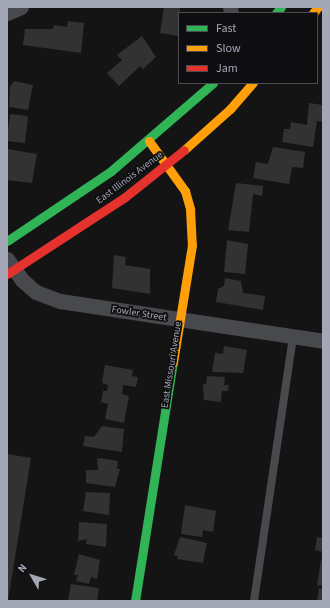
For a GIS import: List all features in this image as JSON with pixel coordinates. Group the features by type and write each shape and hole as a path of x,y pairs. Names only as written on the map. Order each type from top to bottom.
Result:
{"main road":[{"name":"East Illinois Avenue","path":"7,241 111,171 149,141 212,84"},
{"name":"East Illinois Avenue","path":"9,267 125,198 168,165 230,109 252,84"},
{"name":"East Missouri Avenue","path":"135,601 192,245 190,208 185,190 149,141"}],"street":[{"path":"7,13 21,7"},
{"name":"Fowler Street","path":"9,267 36,292 60,301 323,341"}],"lane":[{"path":"254,601 293,336"}],"building":[{"path":"164,7 180,7 180,12 178,12 178,36 160,33"},
{"path":"68,21 84,23 81,53 23,45 25,29 53,29 54,25 67,27"},
{"path":"142,36 156,57 143,69 140,66 119,86 107,73 122,60 117,55"},
{"path":"14,81 33,85 28,110 9,107 10,87"},
{"path":"309,103 323,105 323,122 317,121 313,147 282,142 284,129 290,129 291,122 307,125"},
{"path":"10,114 28,116 25,143 7,141"},
{"path":"273,147 305,152 303,168 292,167 289,184 253,178 256,162 268,164"},
{"path":"7,149 37,154 32,183 7,180"},
{"path":"236,183 263,186 262,196 253,194 249,232 228,230"},
{"path":"227,240 248,244 245,274 224,272"},
{"path":"114,255 126,257 125,265 150,269 150,294 112,288"},
{"path":"225,278 241,281 243,293 265,296 263,310 216,302 218,289 224,286"},
{"path":"224,346 247,350 243,373 212,372 215,353 223,354"},
{"path":"105,365 133,370 132,376 138,377 136,387 123,385 122,394 129,396 124,423 105,419 108,404 101,402 103,391 107,391 108,385 102,383"},
{"path":"207,376 225,377 224,385 229,385 228,391 222,391 221,402 204,400 203,384 206,384"},
{"path":"102,426 124,429 122,452 83,446 85,436 94,437"},
{"path":"7,454 31,458 8,601 7,601"},
{"path":"100,458 118,461 117,469 120,469 115,487 86,483 86,470 98,470 97,459"},
{"path":"86,492 110,493 109,515 83,511"},
{"path":"185,505 216,511 213,532 203,530 202,537 181,534"},
{"path":"79,522 107,524 106,547 86,544 87,539 78,541"},
{"path":"180,537 207,543 203,563 177,559 178,556 174,555"},
{"path":"317,537 323,538 323,552 315,550"},
{"path":"79,554 100,560 97,579 91,577 89,584 76,581 78,575 74,575"},
{"path":"321,560 323,561 323,586 317,585"},
{"path":"71,584 99,588 97,601 68,601"},
{"path":"319,588 323,589 323,601 317,601"}],"traffic: fast":[{"path":"277,12 281,7"},
{"path":"7,241 111,171 212,84"},
{"path":"135,601 173,362"}],"traffic: slow":[{"path":"314,12 318,7"},
{"path":"184,150 230,109 252,84"},
{"path":"149,141 185,191 190,209 192,245 173,362"}],"traffic: jam":[{"path":"7,274 125,197 184,150"}]}
